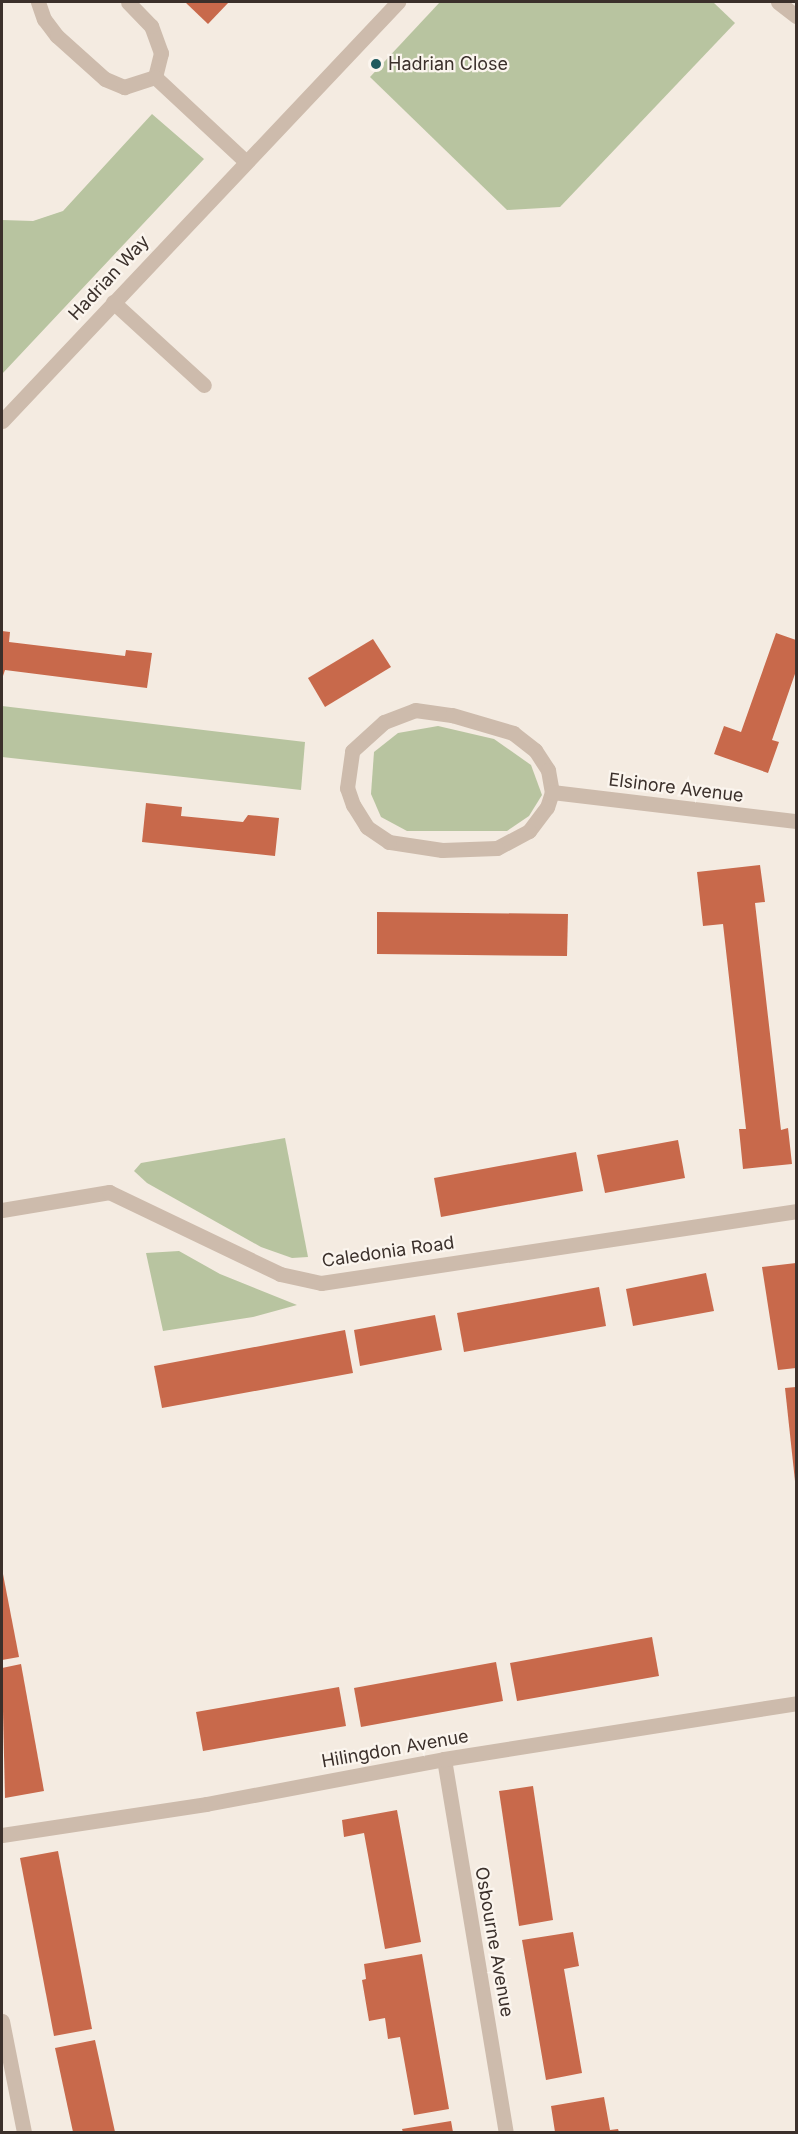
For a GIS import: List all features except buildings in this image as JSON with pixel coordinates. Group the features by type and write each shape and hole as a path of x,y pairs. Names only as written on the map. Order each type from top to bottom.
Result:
{"street":[{"path":"38,2 44,19 57,36 105,79 124,87 155,77 160,65 160,45 151,26 128,2"},
{"name":"Hadrian Way","path":"2,421 245,161 398,2"},
{"path":"778,2 796,16"},
{"path":"155,77 245,161"},
{"path":"113,302 204,385"},
{"path":"415,710 452,715 513,733 542,759 548,770 552,792 540,819 508,845 442,850 402,846 377,836 359,815 347,788 352,751 370,731 399,713 415,710"},
{"name":"Elsinore Avenue","path":"552,792 796,822"},
{"name":"Caledonia Road","path":"2,1210 109,1192 280,1274 321,1283 796,1211"},
{"name":"Hilingdon Avenue","path":"2,1835 206,1804 444,1759 796,1703"},
{"name":"Osbourne Avenue","path":"444,1759 506,2133"},
{"path":"2,2021 24,2133"}],"green space":[{"path":"440,2 713,2 735,23 560,207 507,210 370,77"},
{"path":"152,114 204,159 2,374 2,220 33,221 63,211"},
{"path":"2,706 305,742 301,790 2,757"},
{"path":"438,726 494,739 531,765 542,795 529,816 507,831 407,831 381,817 371,794 374,752 398,733"},
{"path":"285,1138 308,1257 292,1258 261,1247 147,1183 134,1171 141,1163"},
{"path":"179,1251 220,1274 297,1305 253,1317 163,1331 146,1253"}],"place":[{"name":"Hadrian Close","path":"376,64"}]}
